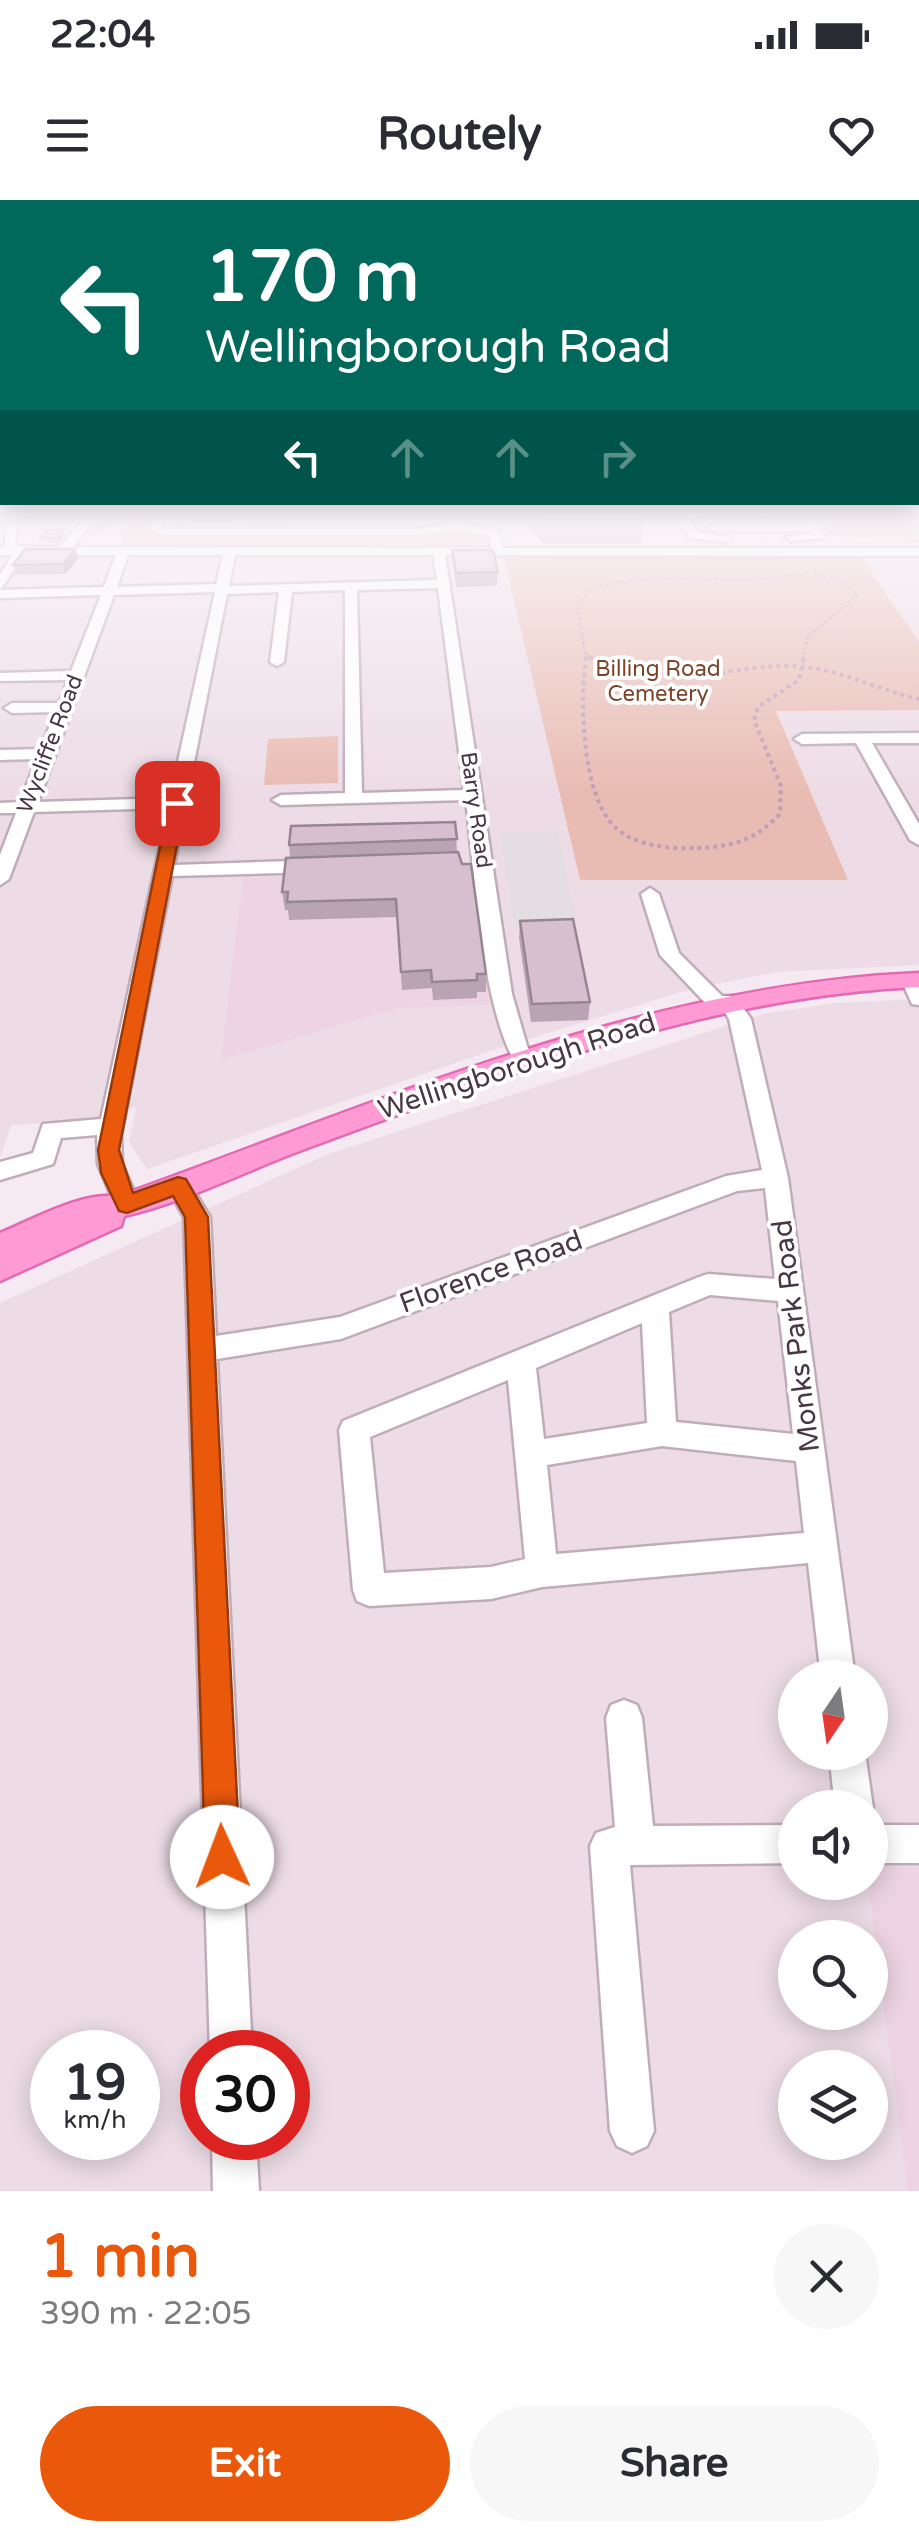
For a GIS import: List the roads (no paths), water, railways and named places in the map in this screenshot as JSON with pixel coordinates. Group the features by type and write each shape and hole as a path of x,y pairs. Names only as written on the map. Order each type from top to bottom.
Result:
{"main road":[{"name":"Wellingborough Road","path":"0,1246 88,1209 127,1205 272,1148 723,1002 813,986 916,986"},
{"name":"Wellingborough Road","path":"0,1269 99,1227 127,1205"}],"street":[{"name":"Wycliffe Road","path":"0,879 102,606"},
{"path":"127,1205 110,1164 111,1126 218,606"},
{"path":"277,662 284,606"},
{"path":"351,606 354,798"},
{"name":"Barry Road","path":"446,606 474,795 476,860 502,994 516,1046 526,1063"},
{"path":"0,677 76,675"},
{"path":"12,708 64,707"},
{"path":"802,739 919,738"},
{"path":"862,739 919,840"},
{"path":"0,755 46,754"},
{"path":"281,800 474,795"},
{"path":"0,808 177,803"},
{"path":"162,871 333,865"},
{"path":"650,894 670,955 723,1002"},
{"name":"Monks Park Road","path":"723,1002 740,1019 776,1178 836,1660"},
{"path":"0,1171 44,1158 52,1130 111,1126"},
{"name":"Florence Road","path":"200,1350 341,1328 735,1182 776,1178"},
{"path":"178,1185 196,1217 229,2030"},
{"path":"790,1291 708,1284 520,1368 354,1430 370,1590 490,1583 542,1570 822,1547"},
{"path":"654,1306 662,1434"},
{"path":"520,1368 542,1570"},
{"path":"529,1456 662,1434 810,1449"},
{"path":"624,1718 623,1845 632,2132"},
{"path":"623,1845 778,1844"},
{"path":"888,1844 919,1844"},
{"path":"235,2160 236,2191"}],"park label":[{"name":"Billing Road Cemetery","path":"658,682"}]}
